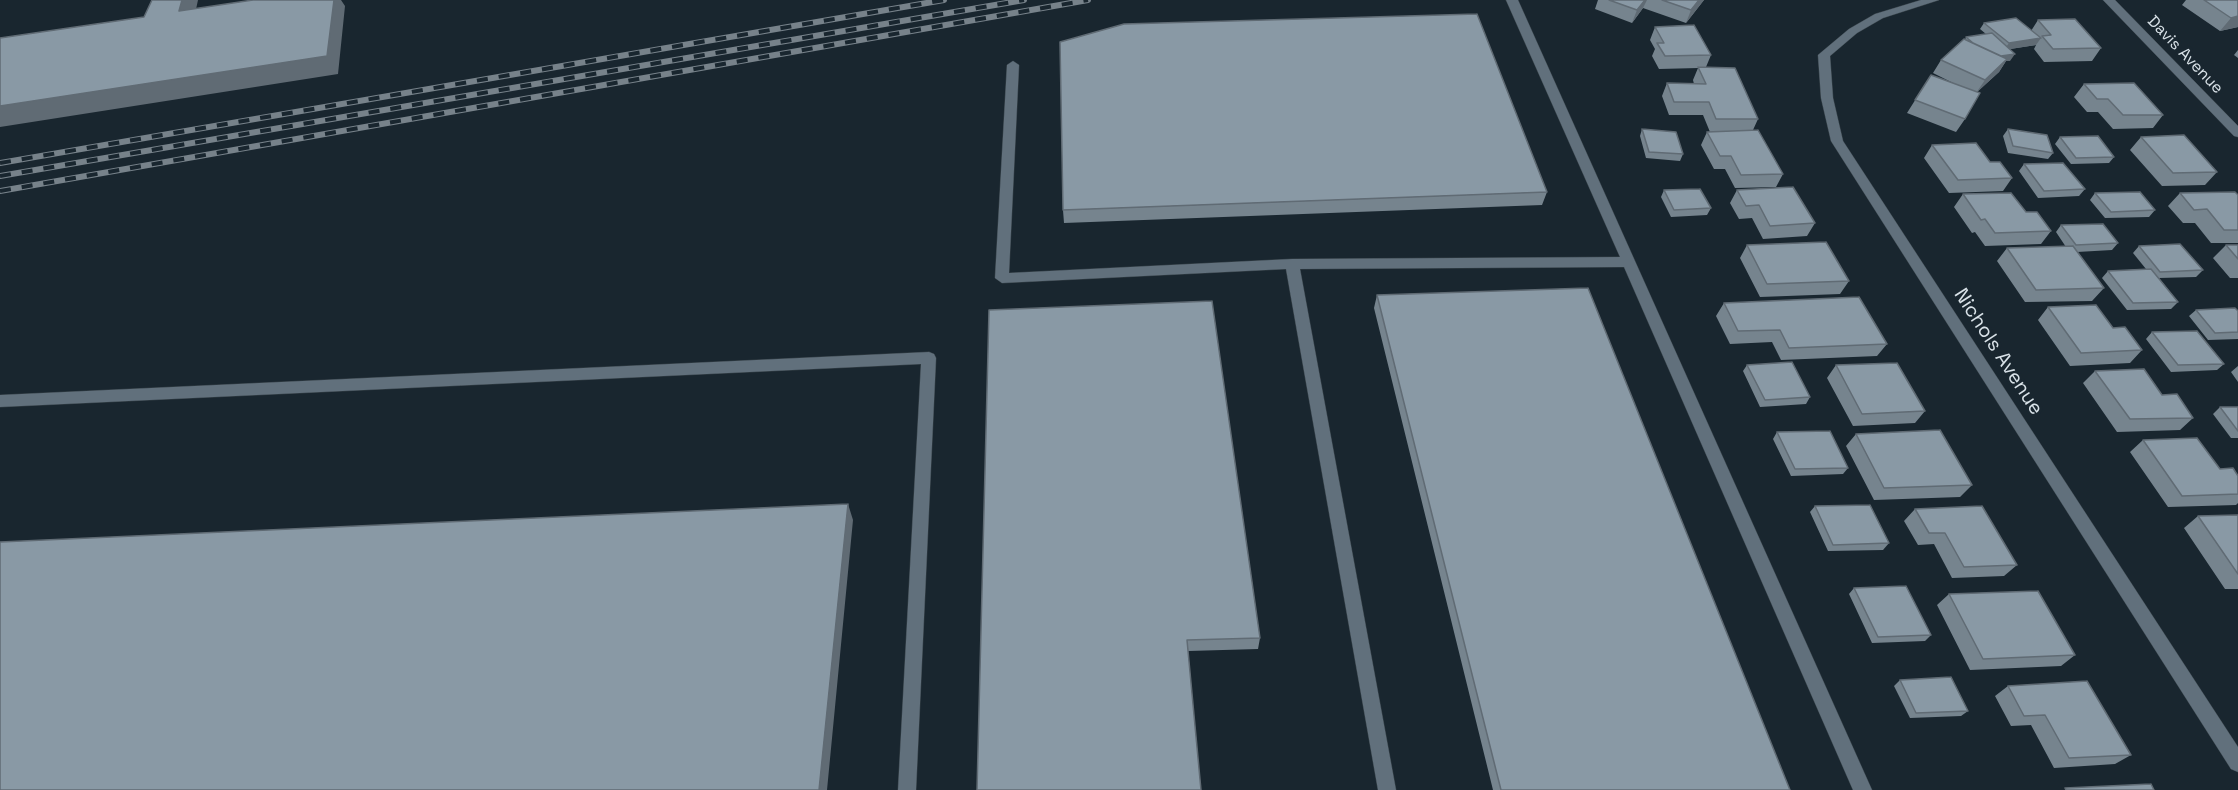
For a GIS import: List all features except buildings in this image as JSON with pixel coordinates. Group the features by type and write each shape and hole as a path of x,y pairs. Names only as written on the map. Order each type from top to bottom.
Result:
{"street":[{"path":"1512,0 1863,790"},
{"name":"Nichols Avenue","path":"1933,0 1879,16 1853,31 1824,55 1827,98 1838,141 2238,763"},
{"name":"Davis Avenue","path":"2109,0 2238,132"},
{"path":"1013,65 1002,278 1292,264 1629,262"},
{"path":"1292,264 1387,790"},
{"path":"0,401 929,358 907,790"}],"railway":[{"path":"0,163 944,0"},
{"path":"0,176 1024,0"},
{"path":"0,191 1088,0"}]}
